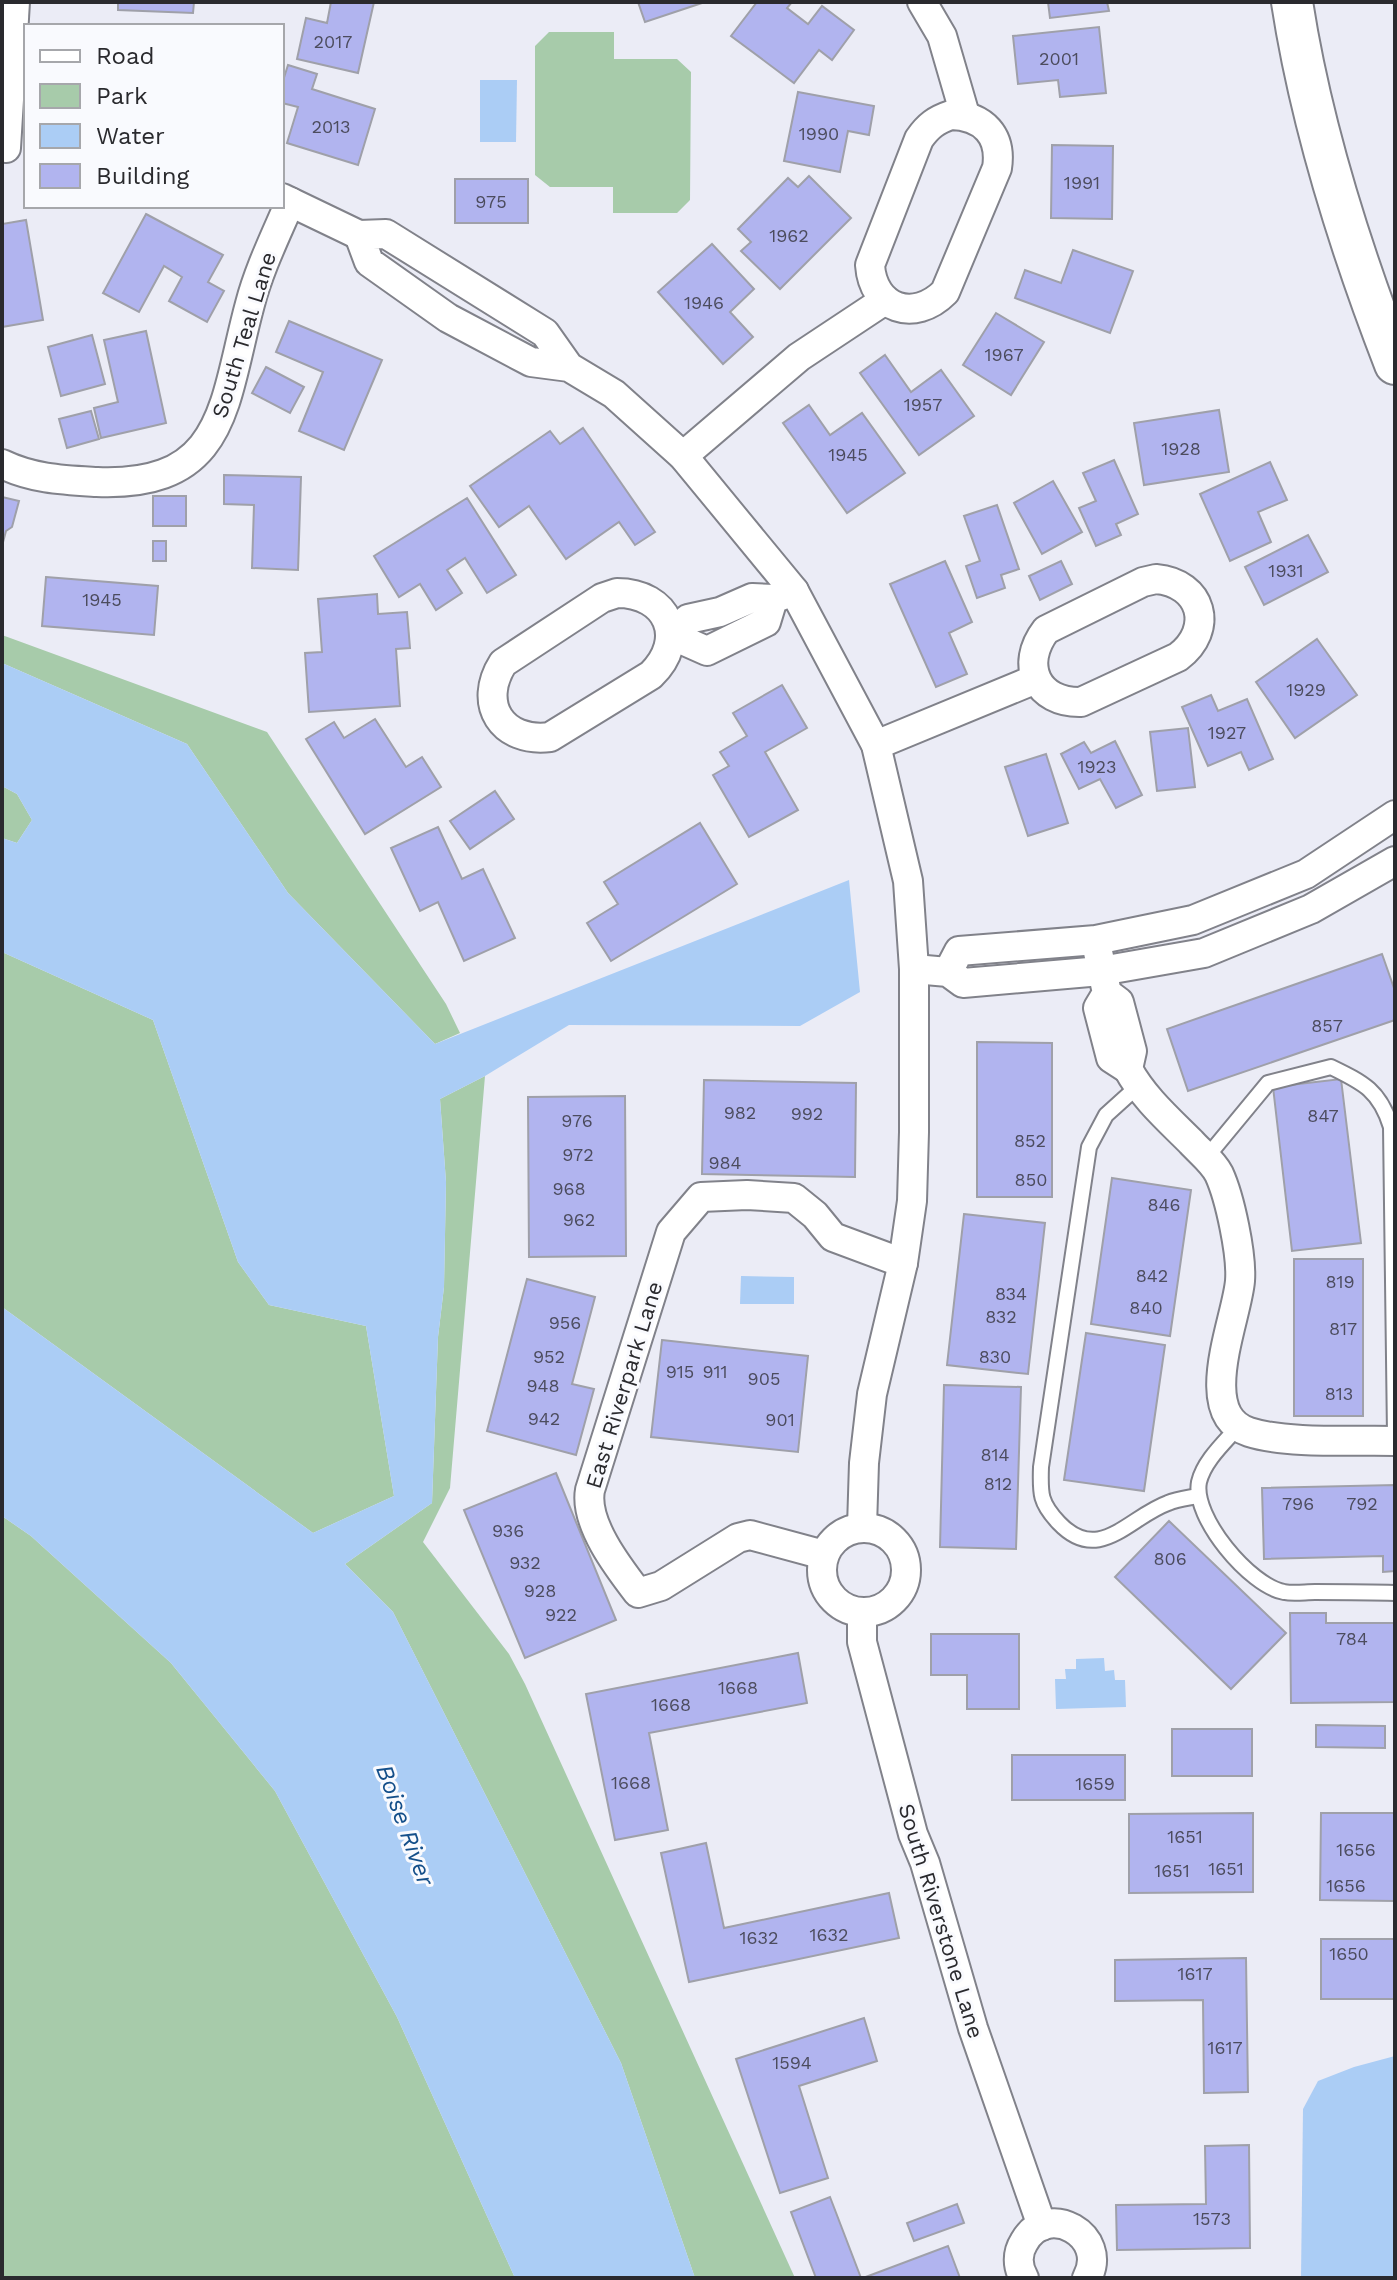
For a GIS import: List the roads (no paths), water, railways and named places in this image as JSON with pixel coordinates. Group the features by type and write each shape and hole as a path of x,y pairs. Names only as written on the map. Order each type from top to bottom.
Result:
{"main road":[{"path":"1292,2 1331,176 1395,364"}],"street":[{"path":"11,148 15,2"},
{"path":"922,2 942,36 965,115"},
{"path":"965,115 989,129 999,154 997,168 945,292 923,308 897,307 876,290 870,265 919,139 938,119 965,115"},
{"path":"286,200 359,235 386,234 545,333 569,367"},
{"name":"South Teal Lane","path":"2,464 19,473 51,480 123,483 164,474 195,457 220,420 251,300 283,208"},
{"path":"359,235 369,262 448,318 531,362 569,367 614,394 683,456 784,595 876,745 908,881 914,969 914,1146 912,1201 903,1263 872,1394 864,1463 862,1527"},
{"path":"683,456 799,357 885,300"},
{"path":"1170,580 1183,586 1199,609 1197,636 1178,657 1081,702 1055,698 1036,679 1033,653 1046,630 1143,582 1170,580"},
{"path":"671,635 659,607 647,598 632,593 617,593 602,598 503,663 495,675 492,689 498,717 508,729 521,736 535,739 550,737 651,675 669,651 671,635 688,619 720,612 752,598 784,595"},
{"path":"876,745 1036,679"},
{"path":"948,972 959,951 1096,940 1193,920 1306,874 1395,815"},
{"path":"914,969 948,972 963,983 1104,982 1204,953 1311,909 1395,861"},
{"path":"1096,940 1104,982 1098,1008 1111,1058 1219,1174 1237,1237 1240,1281 1222,1363 1227,1413 1238,1427 1270,1437 1395,1441"},
{"name":"East Riverpark Lane","path":"824,1555 750,1535 738,1538 661,1586 638,1593 624,1575 591,1517 588,1503 590,1490 671,1232 701,1197 747,1195 794,1198 815,1215 833,1237 903,1263"},
{"path":"862,1527 880,1531 892,1538 906,1560 906,1574 903,1588 894,1600 883,1608 862,1612 841,1606 830,1596 823,1583 821,1569 831,1543 841,1534 862,1527"},
{"name":"South Riverstone Lane","path":"862,1612 862,1642 913,1834 925,1863 973,2028 1042,2226"},
{"path":"1024,2278 1018,2260 1027,2236 1042,2226 1059,2223 1080,2232 1092,2251 1093,2263 1087,2278"}],"lane":[{"path":"1206,1158 1268,1083 1331,1067 1364,1083 1384,1105 1391,1127 1395,1435"},
{"path":"1132,1078 1106,1115 1089,1147 1041,1467 1040,1492 1045,1508 1068,1533 1095,1540 1108,1538 1167,1503 1198,1496"},
{"path":"1238,1427 1212,1457 1199,1480 1198,1496 1205,1516 1243,1568 1261,1583 1284,1592 1395,1593"}],"water":[{"path":"480,80 517,80 516,142 480,142"},
{"name":"Boise River","path":"2,663 187,744 288,893 435,1044 849,880 860,992 800,1026 569,1025 485,1076 440,1099 446,1182 444,1287 438,1337 432,1503 345,1564 393,1612 621,2063 695,2278 515,2278 397,2017 275,1791 171,1663 31,1536 2,1516 2,1307 313,1533 394,1496 366,1326 269,1305 238,1262 153,1020 2,952 2,838 17,843 32,820 17,794 2,786"},
{"path":"741,1276 794,1277 794,1304 740,1304"},
{"path":"1104,1658 1105,1671 1114,1670 1115,1680 1125,1680 1126,1707 1056,1709 1055,1679 1066,1679 1065,1669 1076,1669 1076,1659"},
{"path":"1395,2056 1395,2278 1301,2278 1303,2109 1318,2081"}]}
